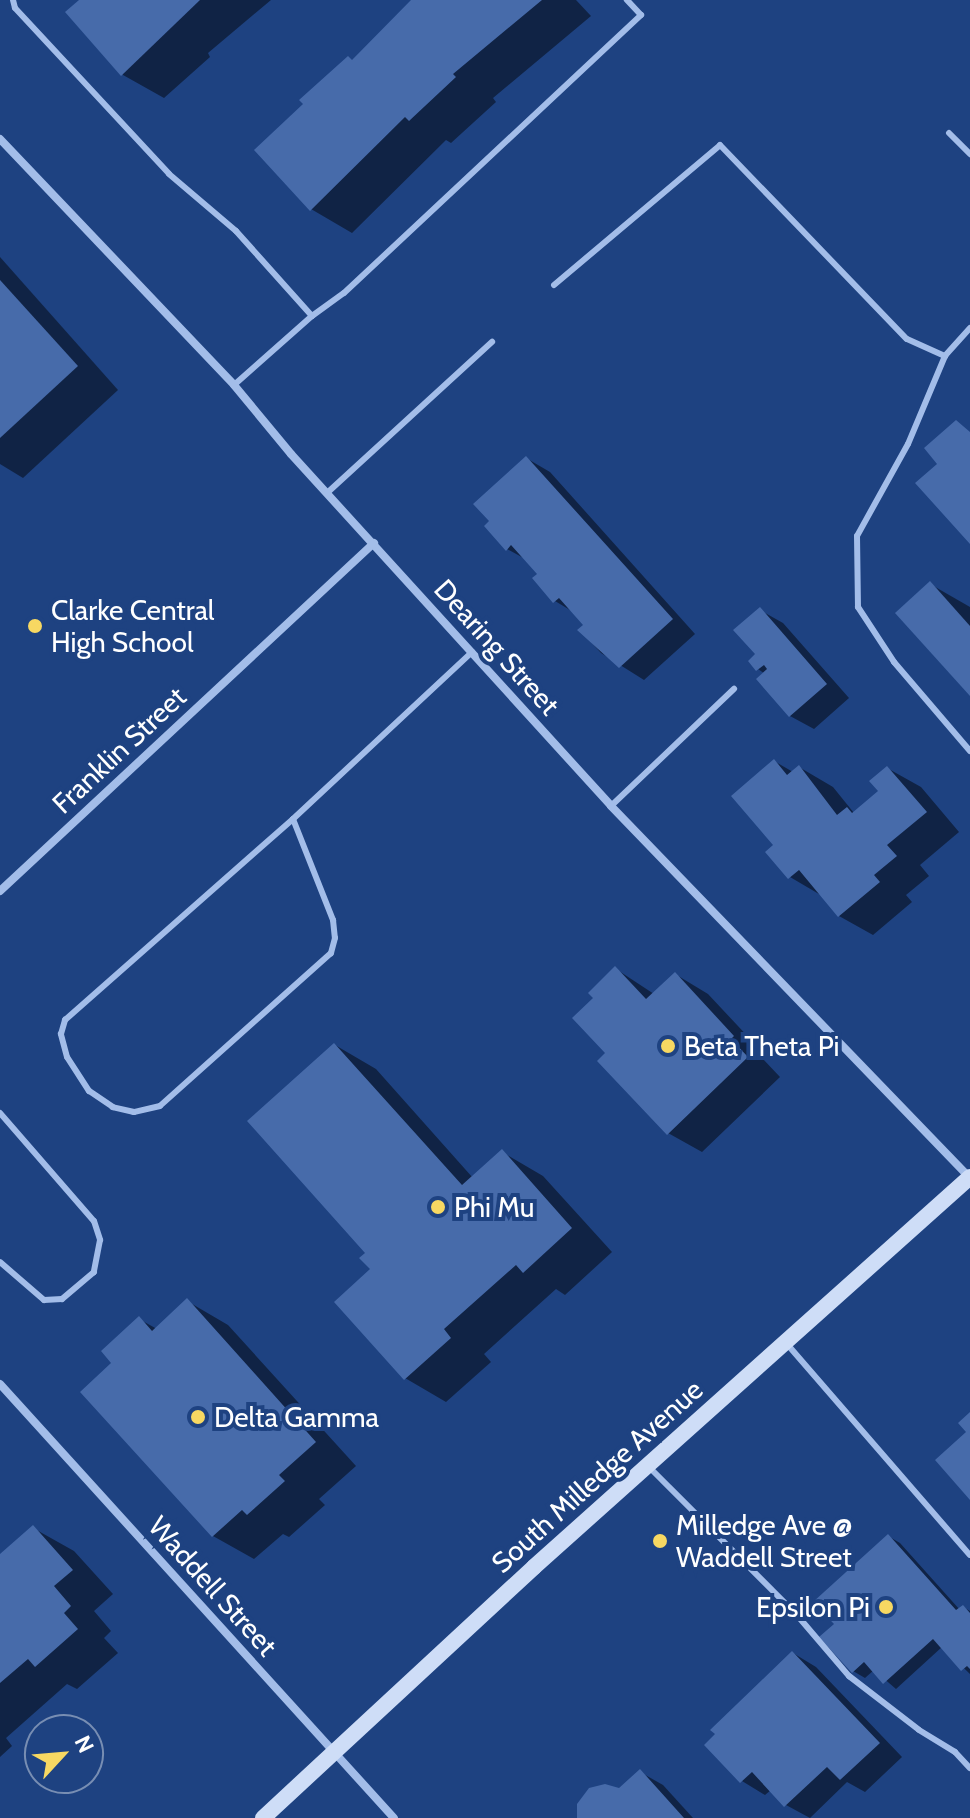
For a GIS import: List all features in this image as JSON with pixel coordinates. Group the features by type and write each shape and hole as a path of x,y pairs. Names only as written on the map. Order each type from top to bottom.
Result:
{"main road":[{"name":"South Milledge Avenue","path":"263,1818 534,1567 970,1178"}],"street":[{"name":"Dearing Street","path":"0,139 234,385 327,493 611,806 970,1178"},
{"name":"Franklin Street","path":"0,891 374,543"},
{"name":"Waddell Street","path":"0,1384 394,1818"}],"lane":[{"path":"13,0 15,8 169,174 236,231 312,316"},
{"path":"234,385 312,316 344,293 641,15 627,0"},
{"path":"949,133 970,154"},
{"path":"554,285 720,145 907,339 945,356"},
{"path":"970,328 945,356 908,444 857,536 858,607 894,662 970,751"},
{"path":"327,493 492,342"},
{"path":"293,819 333,920 335,938 331,953 160,1106 146,1111 123,1110 89,1091 67,1057 61,1034 65,1020 293,819 472,652"},
{"path":"611,806 734,689"},
{"path":"0,1113 94,1221 100,1240 94,1272 62,1299 44,1300 0,1262"},
{"path":"784,1342 970,1555"},
{"path":"648,1466 796,1614 849,1676 919,1730 955,1752 970,1768"}],"building":[{"path":"79,0 200,0 121,76 65,12"},
{"path":"411,0 542,0 453,74 456,77 409,121 405,117 310,211 254,150 303,104 299,100 348,56 352,60"},
{"path":"0,280 78,366 0,438"},
{"path":"956,420 970,432 970,544 915,483 937,464 924,448"},
{"path":"526,456 673,619 619,668 577,630 583,625 559,598 553,603 532,578 537,574 511,545 506,551 484,526 489,521 473,504"},
{"path":"930,581 970,626 970,696 895,613"},
{"path":"760,607 827,684 789,717 756,679 767,669 764,665 756,671 748,661 755,654 733,630"},
{"path":"774,759 787,775 799,765 837,815 847,807 852,813 878,791 869,781 887,766 927,812 887,845 897,856 874,875 880,882 838,917 799,870 788,879 765,852 773,845 731,796"},
{"name":"Beta Theta Pi","path":"615,966 646,999 675,972 734,1036 731,1039 748,1057 667,1135 597,1061 605,1053 572,1018 593,998 588,993"},
{"name":"Phi Mu","path":"334,1043 462,1185 502,1149 572,1228 523,1273 516,1265 444,1329 451,1338 404,1380 334,1302 370,1269 359,1258 365,1253 247,1121"},
{"name":"Delta Gamma","path":"187,1298 316,1442 279,1475 285,1481 247,1515 242,1510 212,1537 80,1392 111,1363 101,1351 139,1316 152,1331"},
{"path":"970,1412 970,1500 935,1460 966,1432 958,1423"},
{"path":"33,1525 73,1570 54,1586 71,1606 64,1613 78,1629 35,1667 28,1659 0,1683 0,1554"},
{"name":"Epsilon Pi","path":"888,1534 956,1610 963,1605 970,1613 970,1669 967,1666 961,1671 933,1639 883,1684 864,1662 852,1673 819,1637 834,1624 813,1602"},
{"path":"792,1651 880,1743 840,1780 827,1767 784,1807 752,1772 740,1783 704,1745 715,1734 710,1730"},
{"path":"640,1769 684,1818 577,1818 577,1804 589,1788 605,1784 619,1788"}],"place":[{"name":"Clarke Central High School","path":"35,626"},
{"name":"Beta Theta Pi","path":"668,1046"},
{"name":"Phi Mu","path":"438,1207"},
{"name":"Delta Gamma","path":"198,1417"},
{"name":"Milledge Ave @ Waddell Street","path":"660,1541"},
{"name":"Epsilon Pi","path":"886,1607"}]}
